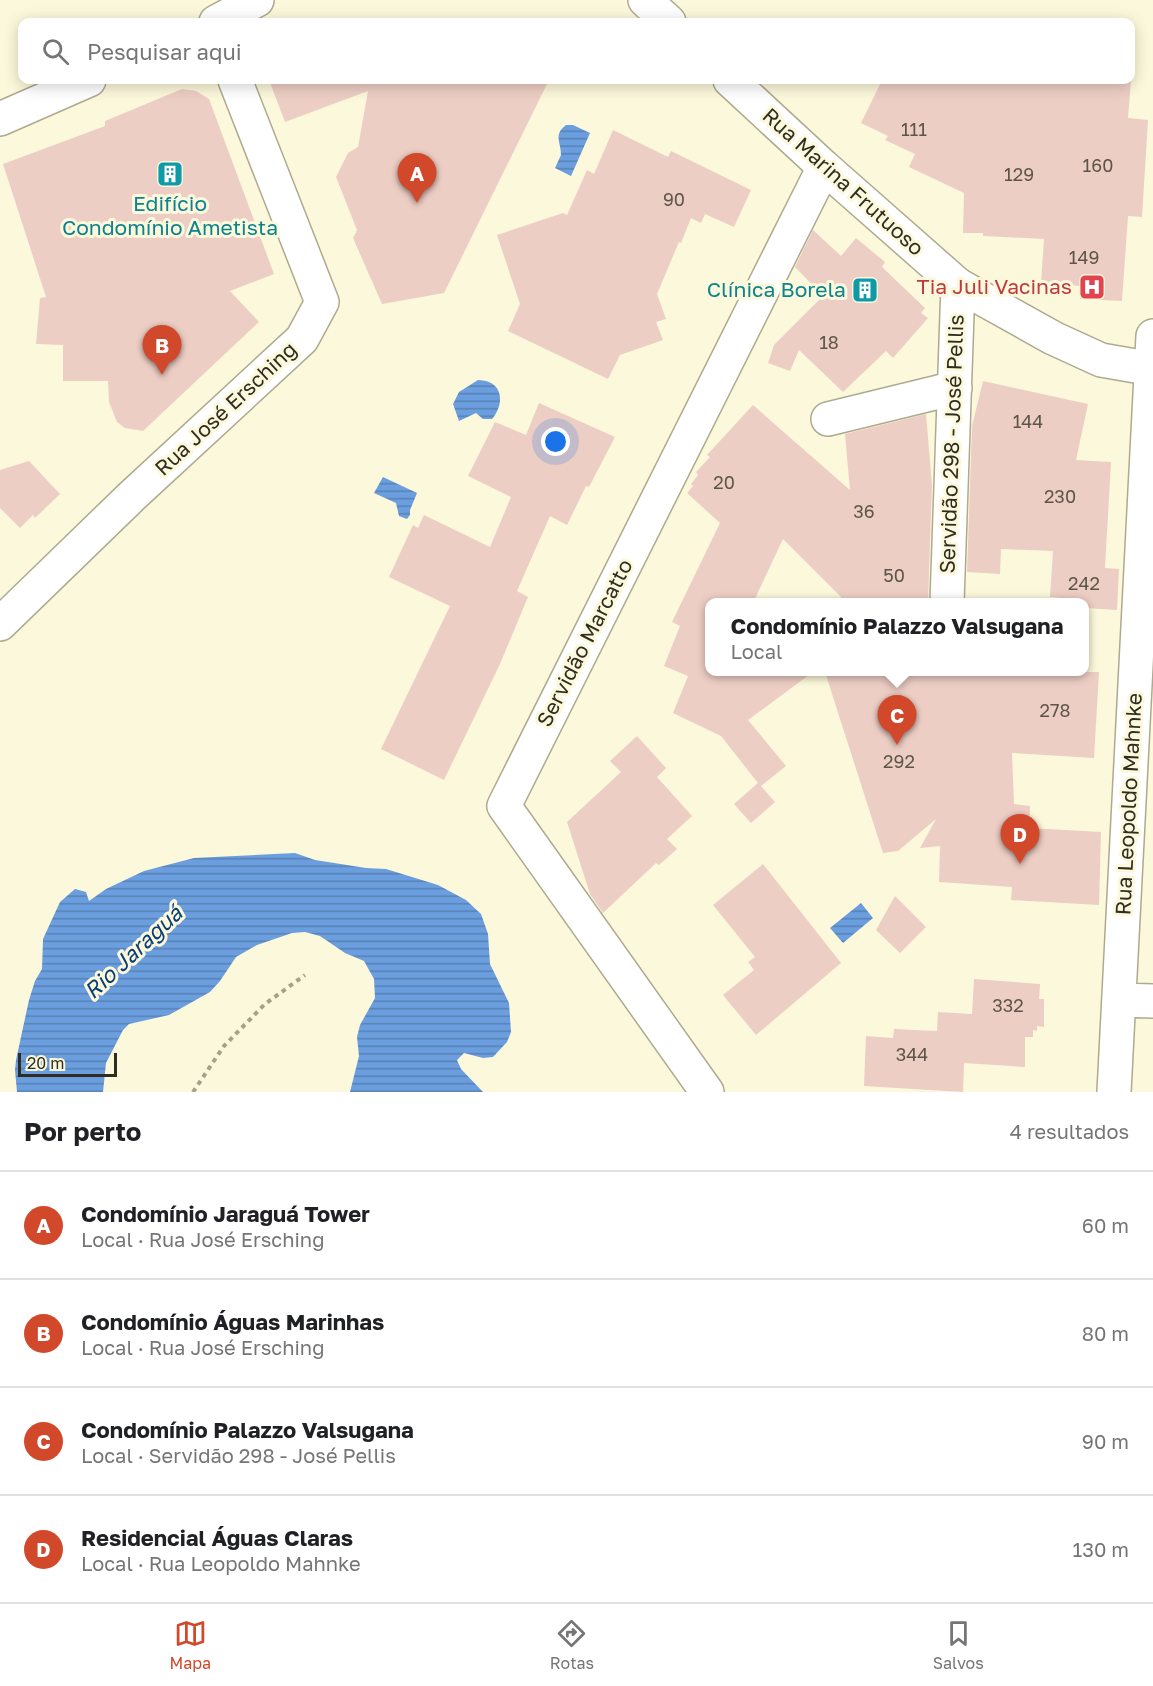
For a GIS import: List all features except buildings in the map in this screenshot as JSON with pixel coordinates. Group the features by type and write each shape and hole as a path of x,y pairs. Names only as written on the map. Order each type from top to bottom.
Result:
{"street":[{"path":"223,18 257,0"},
{"path":"645,0 665,18"},
{"path":"0,119 80,84"},
{"name":"Rua José Ersching","path":"0,624 132,496 302,339 322,302 237,84"},
{"name":"Rua Marina Frutuoso","path":"734,84 958,285 1053,338 1101,360 1152,369"},
{"name":"Servidão Marcatto","path":"707,1092 504,806 824,167"},
{"name":"Servidão 298 - José Pellis","path":"947,598 958,285"},
{"name":"Rua Leopoldo Mahnke","path":"1114,1092 1153,336"},
{"path":"828,418 955,388"},
{"path":"1119,1000 1153,1001"}],"path":[{"path":"193,1092 232,1037 265,1004 305,975"}],"water":[{"path":"566,125 573,125 590,133 571,176 555,168 561,155 559,135"},
{"path":"478,380 486,381 497,388 499,406 492,419 483,419 476,413 459,421 453,404 459,392"},
{"path":"383,477 417,493 407,519 399,516 396,503 374,493"},
{"name":"Rio Jaraguá","path":"295,853 315,860 386,869 438,885 466,900 481,914 488,934 490,964 509,1003 511,1032 507,1042 493,1057 483,1058 464,1053 457,1060 461,1069 483,1092 350,1092 359,1056 357,1037 360,1025 375,998 374,979 364,961 345,953 320,936 305,932 292,933 257,945 236,957 210,992 169,1015 129,1024 123,1030 106,1063 103,1092 17,1092 16,1060 29,1000 35,981 42,969 43,939 60,902 75,889 86,892 89,901 106,889 144,871 194,858"},
{"path":"861,903 873,918 843,943 830,928"}],"place":[{"name":"Edifício Condomínio Ametista","path":"170,174"},
{"name":"Condomínio Jaraguá Tower","path":"417,203"},
{"name":"Tia Juli Vacinas","path":"1092,287"},
{"name":"Clínica Borela","path":"865,290"},
{"name":"Condomínio Águas Marinhas","path":"162,375"},
{"name":"Condomínio Palazzo Valsugana","path":"897,745"},
{"name":"Residencial Águas Claras","path":"1020,864"}]}
